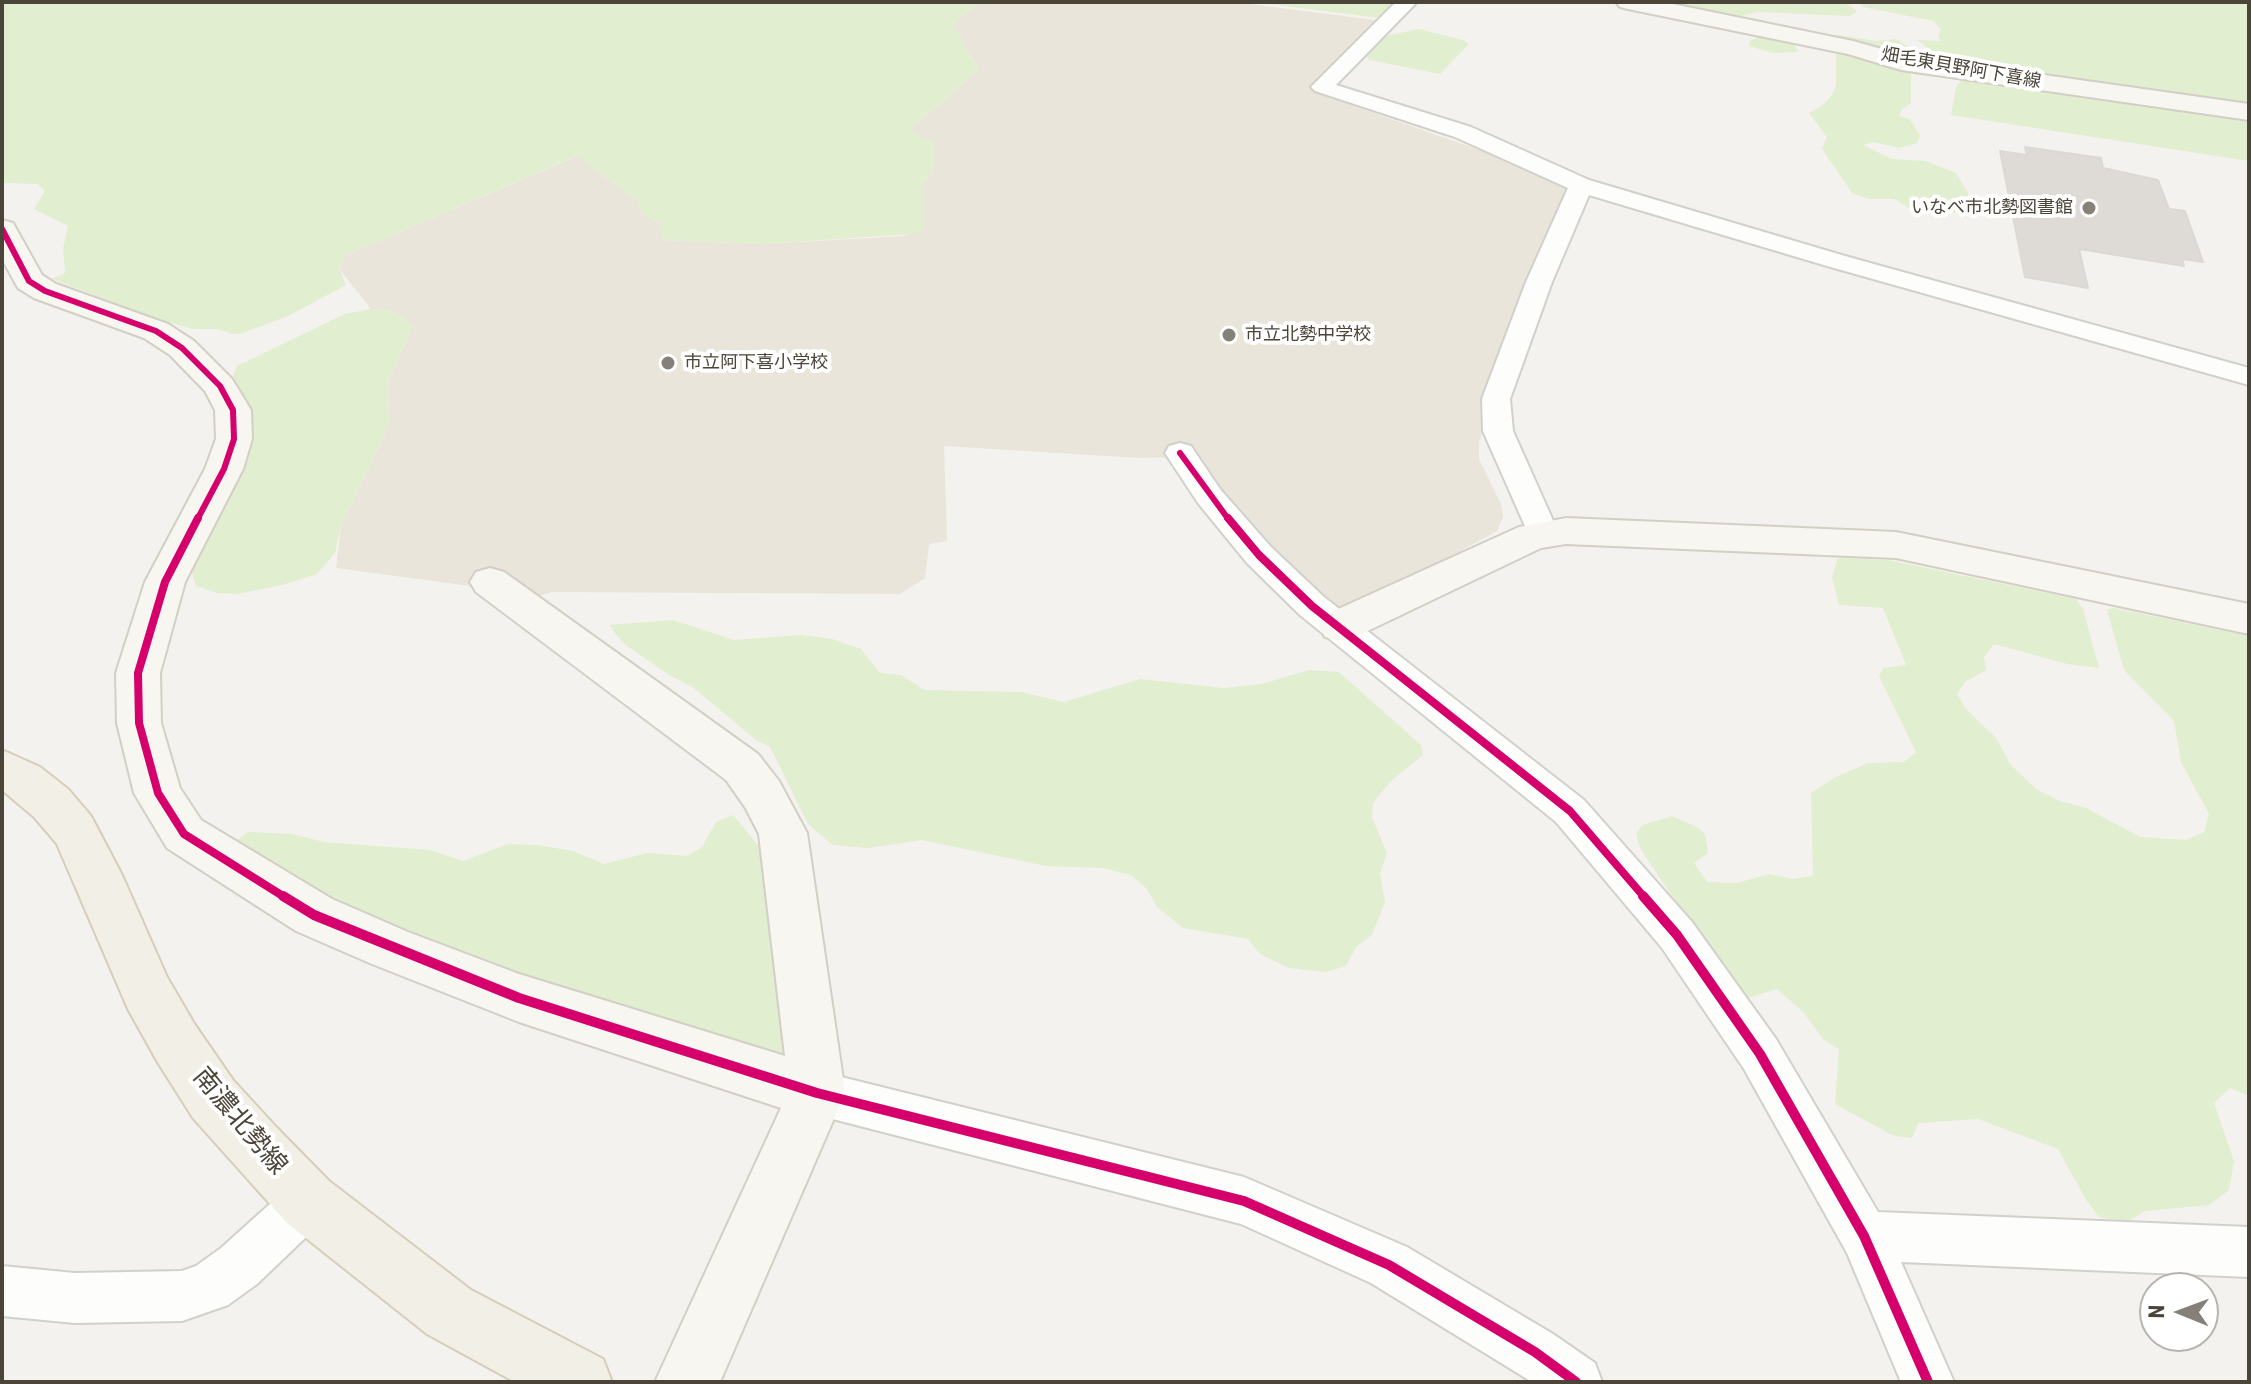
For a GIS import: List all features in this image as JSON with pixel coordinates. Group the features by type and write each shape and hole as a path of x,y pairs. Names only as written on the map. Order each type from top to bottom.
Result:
{"main road":[{"name":"南濃北勢線","path":"2,768 33,788 74,830 147,992 213,1099 308,1202 449,1312 538,1374"}],"street":[{"path":"1407,2 1322,87 1463,132 1581,185 1851,266 2249,377"},
{"name":"畑毛東貝野阿下喜線","path":"1628,2 1853,48 1901,62 2249,112"},
{"path":"1543,534 1498,431 1496,399 1539,282 1581,185"},
{"path":"2,229 29,281 45,291 156,331 182,348 220,386 233,410 234,439 224,469 165,582 138,673 139,723 158,793 184,834 314,915 519,998 817,1093 1244,1201 1389,1265 1535,1352 1576,1382"},
{"path":"1180,453 1209,496 1259,555 1312,606 1570,811 1667,924 1760,1054 1864,1236 1928,1382"},
{"path":"1340,626 1543,534 1566,531 1896,545 2249,619"},
{"path":"490,582 711,741 742,767 762,794 783,833 817,1093 687,1382"},
{"path":"2,1291 75,1298 182,1296 210,1287 239,1266 308,1202"},
{"path":"1864,1236 2249,1252"}],"shaded area":[{"path":"981,2 1235,2 1374,20 1380,23 1314,92 1559,178 1572,188 1479,442 1479,459 1501,504 1503,517 1497,531 1347,614 1331,613 1187,457 1139,458 944,446 947,541 929,544 925,578 900,594 552,592 536,597 509,575 477,574 470,586 336,568 341,526 389,426 388,383 413,325 392,311 371,309 340,270 344,256 577,156 637,201 643,215 659,222 663,240 762,244 903,236 924,230 924,182 934,173 933,142 911,133 913,127 979,70 954,26 959,18"}],"green space":[{"path":"2,2 981,2 959,18 954,26 979,70 913,127 912,133 933,142 934,161 934,173 924,182 924,230 914,234 762,244 663,240 659,222 643,215 637,201 576,156 344,256 340,270 346,285 288,316 240,334 232,334 217,329 193,329 154,318 52,279 65,273 63,249 68,226 34,209 45,191 38,184 2,183"},
{"path":"1252,2 1401,2 1380,18"},
{"path":"1653,2 1845,2 1857,11 1850,16 1757,12 1737,17"},
{"path":"2249,2 2249,108 2013,74 1973,61 1936,54 1917,40 1942,41 1938,37 1941,29 1933,21 1863,7 1861,4"},
{"path":"1419,29 1469,44 1440,74 1369,60 1367,56 1385,36"},
{"path":"1764,34 1792,40 1798,52 1773,53 1749,46 1750,41"},
{"path":"1834,36 1876,41 1896,39 1917,52 1972,65 1928,63 1839,43"},
{"path":"1836,53 1905,67 1911,72 1911,103 1902,109 1899,116 1910,119 1920,136 1917,143 1899,148 1874,142 1863,145 1892,159 1926,161 1956,173 1968,193 1967,207 1958,212 1937,213 1911,209 1894,199 1869,199 1852,193 1822,149 1827,137 1809,113 1822,106 1832,95 1836,85"},
{"path":"1964,77 2249,118 2249,161 1951,115 1956,87"},
{"path":"371,309 392,311 413,325 388,383 389,426 341,526 335,553 317,574 282,585 238,594 217,593 196,586 191,569 242,399 233,375 237,366 345,314"},
{"path":"1838,558 1888,560 2076,599 2083,609 2099,668 2067,664 1994,644 1984,657 1986,670 1965,682 1957,694 1966,709 1997,739 2010,764 2036,789 2060,801 2086,808 2140,837 2186,840 2204,832 2209,814 2181,762 2174,721 2124,670 2107,610 2113,608 2249,636 2249,1096 2230,1088 2214,1103 2234,1161 2229,1190 2209,1205 2145,1211 2127,1222 2099,1217 2058,1149 1978,1119 1918,1123 1912,1138 1894,1136 1835,1104 1839,1049 1824,1040 1803,1012 1777,989 1741,1000 1640,848 1636,834 1642,825 1672,816 1705,834 1708,853 1694,863 1707,882 1737,883 1769,874 1792,879 1813,876 1811,793 1836,777 1868,763 1904,762 1916,752 1879,676 1883,668 1906,665 1883,608 1839,605 1832,577"},
{"path":"673,620 734,640 801,635 832,639 861,649 880,673 901,675 925,690 1021,692 1064,702 1140,679 1223,688 1262,684 1309,670 1339,672 1421,745 1423,755 1391,781 1373,803 1372,817 1387,853 1380,873 1385,902 1372,935 1356,947 1346,966 1325,972 1289,968 1260,954 1248,939 1183,928 1157,907 1147,889 1131,875 1103,868 1046,866 922,840 868,848 833,845 808,824 770,747 756,740 694,688 669,675 623,643 609,625"},
{"path":"733,815 762,850 796,1054 781,1063 532,984 332,901 231,845 248,832 292,834 324,842 430,850 463,861 508,844 537,845 573,851 604,864 647,853 687,856 702,847 716,822"}],"building":[{"path":"2025,147 2101,158 2103,168 2158,180 2169,209 2185,211 2203,262 2182,259 2184,266 2079,249 2088,288 2025,277 2000,151 2027,155"}],"cycle path":[{"path":"2,229 29,281 45,291 156,331 182,348 220,386 233,410 234,439 224,469 165,582 138,673 139,723 158,793 184,834 314,915 519,998 817,1093 1244,1201 1389,1265 1535,1352 1576,1382"},
{"path":"1180,453 1209,496 1259,555 1312,606 1570,811 1677,935 1760,1054 1864,1236 1928,1382"}],"place":[{"name":"いなべ市北勢図書館","path":"2089,208"},
{"name":"市立北勢中学校","path":"1229,335"},
{"name":"市立阿下喜小学校","path":"668,363"}]}
